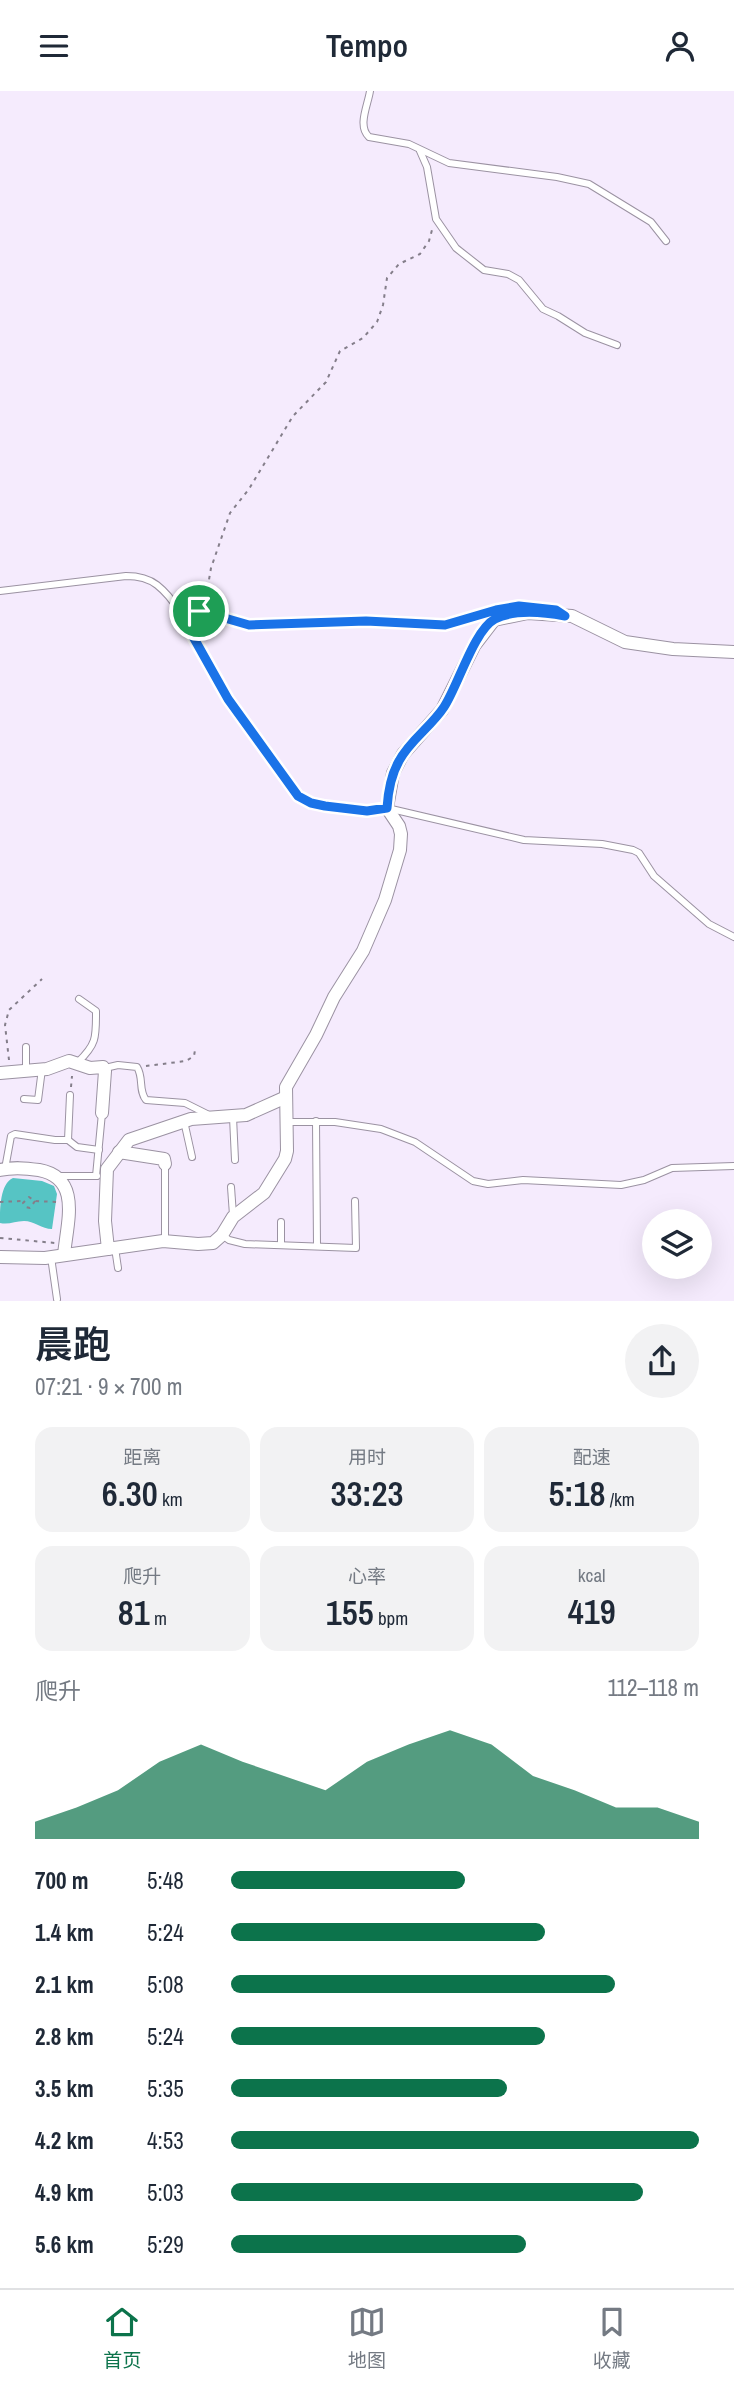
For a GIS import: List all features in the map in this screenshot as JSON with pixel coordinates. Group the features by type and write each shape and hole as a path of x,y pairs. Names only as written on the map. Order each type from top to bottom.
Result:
{"street":[{"path":"0,1257 22,1259 57,1256 165,1241 207,1244 218,1240 233,1217 259,1198 280,1168 287,1151 284,1098 286,1087 334,997 363,951 388,892 400,850 401,834 387,808 393,773 403,754 442,711 474,646 494,620 528,613 572,616 625,642 673,649 734,652"},
{"path":"4,1073 76,1062 90,1068 104,1068 103,1113"},
{"path":"112,1249 105,1221 101,1176 129,1140 184,1121 257,1112 284,1098"},
{"path":"119,1152 157,1156 164,1159 165,1164"},
{"path":"2,1169 22,1168 58,1176 64,1182 68,1194 57,1256"}],"lane":[{"path":"370,91 363,127 364,133 369,137 416,147 449,163 557,177 589,184 652,222 666,241"},
{"path":"416,147 427,167 436,219 450,242 478,266 519,280 543,309 585,333 617,345"},
{"path":"0,591 135,576 159,587 177,608 228,699 298,796 325,806 367,811 387,808 524,839 602,844 633,850 639,853 654,876 709,924 734,937"},
{"path":"76,1062 93,1045 96,1035 96,1011 79,999"},
{"path":"26,1047 26,1071"},
{"path":"104,1068 118,1065 136,1067 142,1080 141,1092 146,1100 185,1103 214,1117"},
{"path":"24,1099 38,1100 42,1069"},
{"path":"68,1140 70,1095"},
{"path":"58,1176 101,1176 99,1150 103,1113"},
{"path":"233,1117 235,1160"},
{"path":"184,1121 192,1157"},
{"path":"316,1121 317,1247"},
{"path":"287,1122 346,1122 381,1129 415,1142 473,1181 488,1184 523,1180 621,1185 644,1180 672,1168 734,1166"},
{"path":"2,1169 13,1134 68,1140 77,1147 99,1150"},
{"path":"165,1164 165,1241"},
{"path":"231,1187 233,1217"},
{"path":"222,1235 229,1240 245,1244 356,1248 355,1201"},
{"path":"281,1222 281,1245"},
{"path":"112,1249 118,1268"},
{"path":"57,1256 57,1299"}],"path":[{"path":"199,611 205,603 211,568 230,513 249,489 293,416 326,382 341,351 363,338 377,322 387,278 399,264 425,249 436,219"},
{"path":"177,608 257,625 366,621 445,625 487,612"},
{"path":"4,1073 6,1016 42,979"},
{"path":"138,1070 147,1066 188,1060 194,1056 195,1050"},
{"path":"70,1095 76,1062"},
{"path":"0,1202 23,1201 29,1197 34,1201 56,1202"},
{"path":"61,1197 61,1205"},
{"path":"23,1201 29,1208 34,1201"},
{"path":"0,1238 56,1242"}],"shaded area":[{"path":"13,1178 42,1181 54,1186 57,1194 52,1229 28,1221 0,1223 3,1191"}],"route":[{"path":"511,606 556,610 565,616 517,614 500,617 489,624 474,646 442,711 414,739 398,763 391,781 387,808 367,811 311,803 291,790 228,699 177,608 199,611 249,625 401,621 445,625 511,606"}]}
